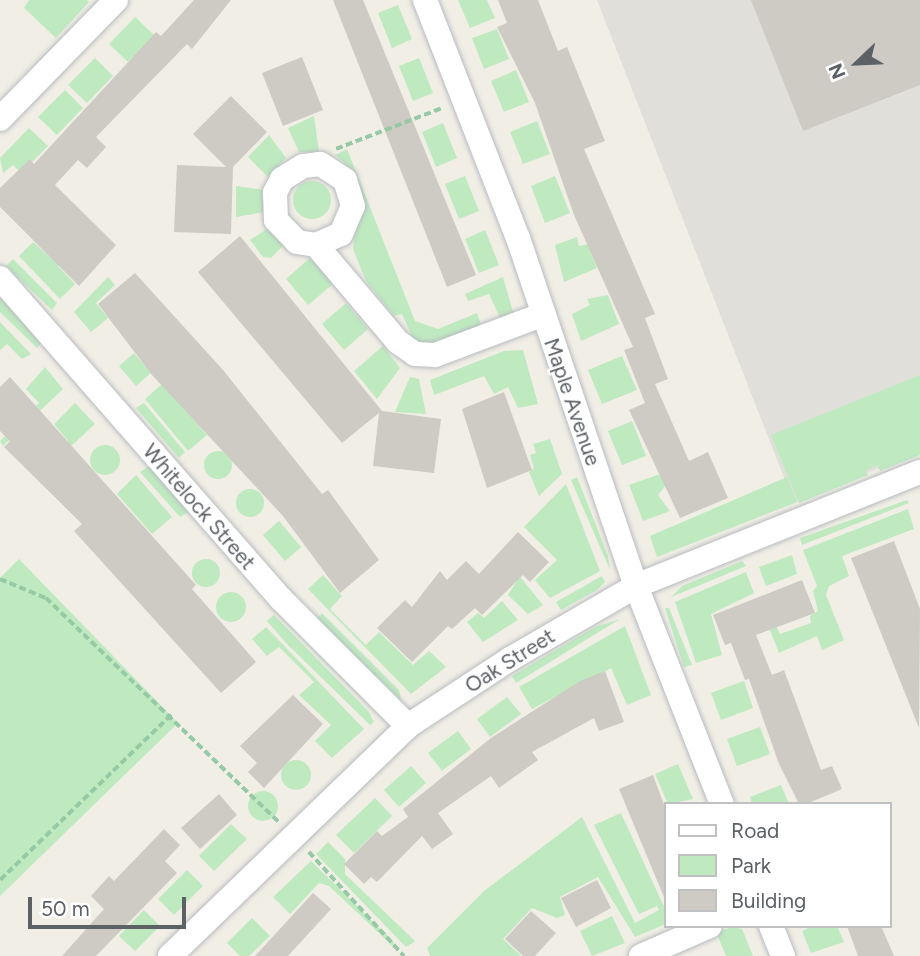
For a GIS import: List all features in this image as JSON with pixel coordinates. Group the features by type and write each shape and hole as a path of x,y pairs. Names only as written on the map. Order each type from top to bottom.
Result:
{"street":[{"path":"0,119 116,0"},
{"name":"Maple Avenue","path":"425,0 544,313 636,586 721,802"},
{"path":"316,245 341,234 353,206 345,180 320,164 303,166 282,180 273,206 285,234 316,245 398,342 415,354 435,355 544,313"},
{"name":"Whitelock Street","path":"0,278 280,598 408,726"},
{"name":"Oak Street","path":"170,956 292,835 408,726 636,586 920,472"},
{"path":"641,956 705,928"},
{"path":"772,928 783,956"}],"path":[{"path":"320,164 335,149 442,108"},
{"path":"0,579 46,598 172,715 292,835 404,956"},
{"path":"0,880 172,715"}],"shaded area":[{"path":"597,0 920,0 920,451 794,503"}],"green space":[{"path":"29,0 89,2 56,38 24,8"},
{"path":"458,0 487,0 495,18 470,28"},
{"path":"398,5 412,39 392,48 378,13"},
{"path":"135,17 154,35 128,62 109,44"},
{"path":"497,29 509,59 484,69 472,38"},
{"path":"95,58 113,76 87,103 68,85"},
{"path":"419,58 433,93 413,101 399,66"},
{"path":"516,70 529,102 504,112 491,81"},
{"path":"65,90 83,108 57,135 38,117"},
{"path":"314,116 319,152 299,152 288,128"},
{"path":"537,121 550,154 523,164 510,132"},
{"path":"443,123 457,158 436,167 422,132"},
{"path":"29,128 48,146 21,173 13,165 3,173 0,158"},
{"path":"269,135 286,158 268,177 248,157"},
{"path":"347,149 415,321 438,329 477,313 482,328 432,348 414,341 402,314 394,316 366,281 353,249 360,187 354,171 335,155"},
{"path":"465,176 479,211 459,219 445,184"},
{"path":"555,176 570,213 545,223 531,186"},
{"path":"312,181 325,187 331,200 325,213 312,219 299,213 293,200 299,187"},
{"path":"236,186 264,190 264,212 236,217"},
{"path":"85,222 94,232 58,266 75,284 60,299 19,256 33,242 51,258"},
{"path":"270,227 286,243 271,258 263,257 250,240"},
{"path":"485,230 499,265 479,273 465,239"},
{"path":"577,237 579,246 588,244 597,268 564,282 555,245"},
{"path":"310,258 333,284 308,305 286,279"},
{"path":"13,259 57,303 52,310 6,266"},
{"path":"108,277 115,285 96,303 108,318 91,332 74,312"},
{"path":"503,277 513,312 508,316 500,318 489,294 468,301 465,294"},
{"path":"608,295 619,324 581,341 572,314 590,305 587,299"},
{"path":"0,298 42,342 37,348 0,312"},
{"path":"346,303 368,329 344,350 322,324"},
{"path":"0,322 31,354 22,359 7,344 0,350"},
{"path":"383,346 400,368 377,399 354,371"},
{"path":"523,350 538,404 518,408 508,387 494,394 484,376 434,395 430,380 504,351"},
{"path":"134,353 151,373 136,386 119,366"},
{"path":"622,356 637,390 602,404 588,370"},
{"path":"45,367 63,389 3,446 0,441 39,403 26,389"},
{"path":"920,375 920,455 880,471 877,465 865,471 868,475 799,503 771,435"},
{"path":"410,377 419,379 426,414 395,412"},
{"path":"162,384 207,435 188,451 145,399"},
{"path":"75,403 95,424 44,471 41,468 68,441 54,424"},
{"path":"144,403 185,452 179,458 136,408"},
{"path":"632,421 646,456 622,465 608,431"},
{"path":"550,439 562,474 539,496 529,472 534,468 530,455 536,453 533,444"},
{"path":"105,445 111,446 119,454 119,466 111,474 105,475 99,474 91,466 90,460 91,454 99,446"},
{"path":"218,451 228,455 232,465 228,475 218,479 208,475 204,465 208,455"},
{"path":"149,466 188,512 180,517 140,472"},
{"path":"660,474 665,486 658,495 670,511 643,521 629,485"},
{"path":"136,475 172,517 152,534 117,494"},
{"path":"577,477 608,556 610,570 571,480"},
{"path":"787,477 797,502 657,557 650,536"},
{"path":"566,484 600,571 550,598 535,580 557,560 524,527"},
{"path":"250,489 260,493 264,503 260,513 250,517 240,513 236,503 240,493"},
{"path":"907,500 909,503 802,545 800,538"},
{"path":"908,509 914,529 842,556 849,576 829,586 826,595 844,640 822,650 817,636 779,653 761,608 767,607 780,634 811,623 810,616 818,611 813,591 817,586 803,550"},
{"path":"279,521 301,547 285,561 263,535"},
{"path":"792,555 797,574 766,586 759,567"},
{"path":"494,558 517,573 543,605 528,614 508,595 516,582"},
{"path":"19,559 178,723 0,896 0,578"},
{"path":"206,559 216,563 220,573 216,583 206,587 196,583 192,573 196,563"},
{"path":"742,561 746,566 671,597 682,586"},
{"path":"746,572 754,593 711,614 722,655 696,663 675,602"},
{"path":"323,575 342,596 330,609 366,645 379,632 413,665 429,651 446,667 411,694 308,589"},
{"path":"602,576 605,582 597,590 561,610 556,602"},
{"path":"231,592 242,596 246,607 242,618 231,622 220,618 216,607 220,596"},
{"path":"502,601 518,620 483,642 467,622 478,613 484,618"},
{"path":"665,608 669,608 692,665 684,667"},
{"path":"322,613 399,690 402,701 316,620"},
{"path":"274,615 369,712 374,722 370,725 286,643 267,621"},
{"path":"620,619 516,683 512,676 595,627"},
{"path":"625,626 651,695 627,705 611,668 532,709 519,687"},
{"path":"266,627 364,729 332,758 315,741 331,725 299,695 314,682 279,647 267,656 252,639"},
{"path":"744,681 753,708 721,720 711,693"},
{"path":"507,697 521,714 490,737 477,719"},
{"path":"760,727 770,754 737,766 727,739"},
{"path":"458,731 471,749 442,771 428,753"},
{"path":"296,760 306,765 311,775 306,785 296,790 286,785 281,775 286,765"},
{"path":"678,764 693,799 667,802 655,774"},
{"path":"411,766 426,783 399,807 384,790"},
{"path":"781,785 788,802 751,802 750,797"},
{"path":"263,791 273,796 278,806 273,816 263,821 253,816 248,806 253,796"},
{"path":"375,798 392,816 354,853 336,835"},
{"path":"621,813 664,907 664,925 635,937 598,877 560,897 565,915 557,918 532,908 503,939 521,956 430,956 427,948 484,891 582,817 635,923 659,910 657,906 639,914 594,825"},
{"path":"231,824 247,839 214,871 199,856"},
{"path":"328,842 345,859 345,874 415,941 406,947 316,854"},
{"path":"311,861 393,941 399,952 329,886 319,883 290,914 273,897"},
{"path":"187,870 203,886 174,915 158,899"},
{"path":"144,910 160,926 135,951 119,936"},
{"path":"612,916 625,943 592,956 580,931"},
{"path":"252,918 270,936 249,956 240,956 227,943"},
{"path":"730,928 742,929 753,956 726,956 716,932"},
{"path":"809,928 838,928 844,942 811,953 802,931"}],"building":[{"path":"194,0 231,0 192,49 187,44 96,137 106,147 87,168 78,160 55,185 116,245 79,286 0,207 0,188 30,159 34,164 156,32 161,36"},
{"path":"333,0 363,0 476,275 447,287"},
{"path":"498,0 538,0 558,51 567,47 605,141 584,149 655,314 645,318 668,379 655,384 689,461 708,452 728,498 680,518 629,410 645,403 624,350 633,347 574,215 535,103 497,27 507,23"},
{"path":"751,0 920,0 920,85 803,131"},
{"path":"302,57 323,110 283,126 262,73"},
{"path":"231,96 267,132 233,167 231,234 174,232 177,165 226,167 193,134"},
{"path":"240,236 382,411 441,419 434,473 373,466 379,413 342,443 198,272"},
{"path":"135,273 223,370 322,494 328,490 379,560 340,593 283,516 152,375 98,304"},
{"path":"10,377 196,585 192,589 256,662 221,693 74,531 82,524 4,447 10,441 0,431 0,387"},
{"path":"504,392 532,470 487,488 462,409"},
{"path":"518,532 549,562 530,582 523,575 482,615 475,608 452,629 448,626 412,662 377,628 405,600 412,607 440,571 447,580 466,561 479,574"},
{"path":"894,541 920,609 919,728 851,558"},
{"path":"802,580 815,613 756,635 772,675 784,670 821,770 832,766 842,789 811,802 798,802 779,764 749,679 745,680 731,643 725,645 713,615"},
{"path":"605,671 624,722 599,731 594,718 532,752 538,760 499,788 491,776 438,813 453,834 432,849 422,836 377,882 371,877 364,884 344,864 377,831 382,836 408,817 403,809 491,738 580,681"},
{"path":"293,695 323,724 264,788 248,772 257,763 240,746"},
{"path":"653,775 664,805 664,897 619,789"},
{"path":"219,794 237,815 200,849 181,828"},
{"path":"164,829 180,845 165,861 177,873 96,956 62,956 104,909 91,896 109,876 114,881"},
{"path":"597,880 611,908 576,927 561,898"},
{"path":"313,893 331,909 288,956 255,956"},
{"path":"531,911 556,933 535,956 523,956 505,939"},
{"path":"848,928 882,928 894,956 858,956"}]}
